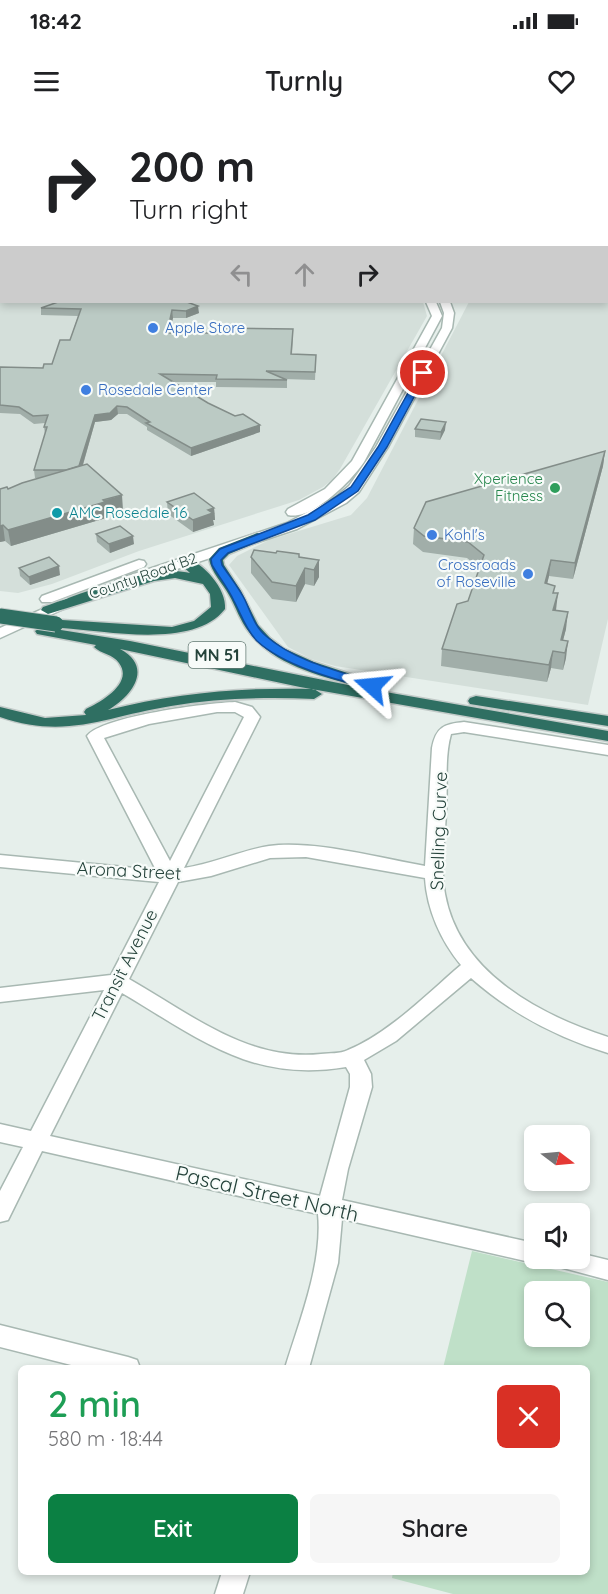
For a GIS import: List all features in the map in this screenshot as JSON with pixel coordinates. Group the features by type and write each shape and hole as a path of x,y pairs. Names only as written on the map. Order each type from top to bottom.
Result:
{"highway":[{"path":"257,537 224,551 216,559 217,565 239,598 249,622 261,638 272,647 306,664 372,686"},
{"path":"54,628 172,631 189,628 206,620 218,609 218,596 212,584 184,555"},
{"path":"184,555 239,598"},
{"path":"48,610 166,575 183,575 212,584"},
{"name":"MN 51","path":"0,619 372,686 608,722"},
{"name":"MN 51","path":"0,625 54,628 300,682 608,736"},
{"path":"0,700 33,714 63,717 96,710 120,696 128,685 130,677 122,657 107,648 54,628"},
{"path":"0,712 38,724 68,724 172,701 229,695 286,693 350,697 444,708"}],"street":[{"name":"County Road B2","path":"0,634 48,610 309,505 345,480 367,445 437,316 431,303"},
{"name":"County Road B2","path":"0,619 87,582 257,537 312,518 341,500 354,489 382,447 447,327 449,313 445,303"},
{"path":"367,445 382,447"},
{"name":"Transit Avenue","path":"0,1213 252,717 246,710 234,707 174,712 95,736 169,877"},
{"name":"Snelling Curve","path":"608,750 464,727 450,728 444,732 434,874 436,898 446,927 454,942 473,966 534,1016 569,1032 608,1045"},
{"name":"Arona Street","path":"0,861 169,877 211,870 253,855 288,850 322,853 434,874"},
{"path":"0,995 117,981 230,1047 248,1055 290,1064 311,1064 351,1058 389,1035 473,966"},
{"path":"298,1365 326,1263 331,1227 329,1208 337,1169 361,1087 362,1078 359,1067 351,1058"},
{"name":"Pascal Street North","path":"0,1133 524,1251"},
{"path":"590,1265 608,1269"},
{"path":"0,1336 116,1365"},
{"path":"229,1594 235,1575"}],"shaded area":[{"name":"Rosedale Center","path":"0,303 423,303 427,316 340,469 323,487 299,500 139,551 52,584 18,593 0,591"},
{"name":"Crossroads of Roseville","path":"468,303 608,303 608,619 588,705 335,666 311,659 288,647 229,565 237,556 269,540 351,515 367,498"}],"green space":[{"path":"472,1251 524,1263 524,1269 551,1269 608,1282 608,1594 453,1594 392,1578 392,1575 590,1575 590,1365 444,1365"}],"building":[{"name":"Rosedale Center","path":"55,303 190,303 198,306 186,311 172,310 167,333 212,333 213,328 293,329 291,354 316,355 315,372 266,371 287,380 216,379 217,375 160,374 208,403 235,416 243,414 260,425 191,448 146,423 150,422 127,407 117,406 110,413 95,415 79,466 66,470 34,470 47,427 44,427 48,415 33,416 19,407 0,405 0,367 43,368 44,364 52,364 60,340 70,340 81,309 41,308"},
{"path":"421,419 446,422 441,432 415,429"},
{"name":"Crossroads of Roseville","path":"605,451 575,563 551,560 545,583 555,586 553,593 558,593 553,610 568,612 561,640 568,641 565,653 553,651 549,665 442,649 457,604 468,601 484,555 468,542 424,536 414,528 426,502"},
{"path":"87,464 122,495 8,530 3,525 0,526 0,489 7,487 8,489"},
{"path":"194,493 214,508 208,510 213,513 193,520 167,502"},
{"path":"120,526 133,536 109,544 96,534"},
{"path":"254,550 299,554 299,557 319,560 314,570 305,568 296,586 272,582 251,557"},
{"path":"49,557 59,566 29,577 19,568"}],"place":[{"name":"Apple Store","path":"153,328"},
{"name":"Rosedale Center","path":"86,390"},
{"name":"Xperience Fitness","path":"555,488"},
{"name":"AMC Rosedale 16","path":"57,513"},
{"name":"Kohl's","path":"432,535"},
{"name":"Crossroads of Roseville","path":"528,574"}],"route":[{"path":"372,686 306,664 272,647 261,638 249,622 239,598 217,565 216,559 224,551 312,518 354,489 382,447 423,373"}]}
